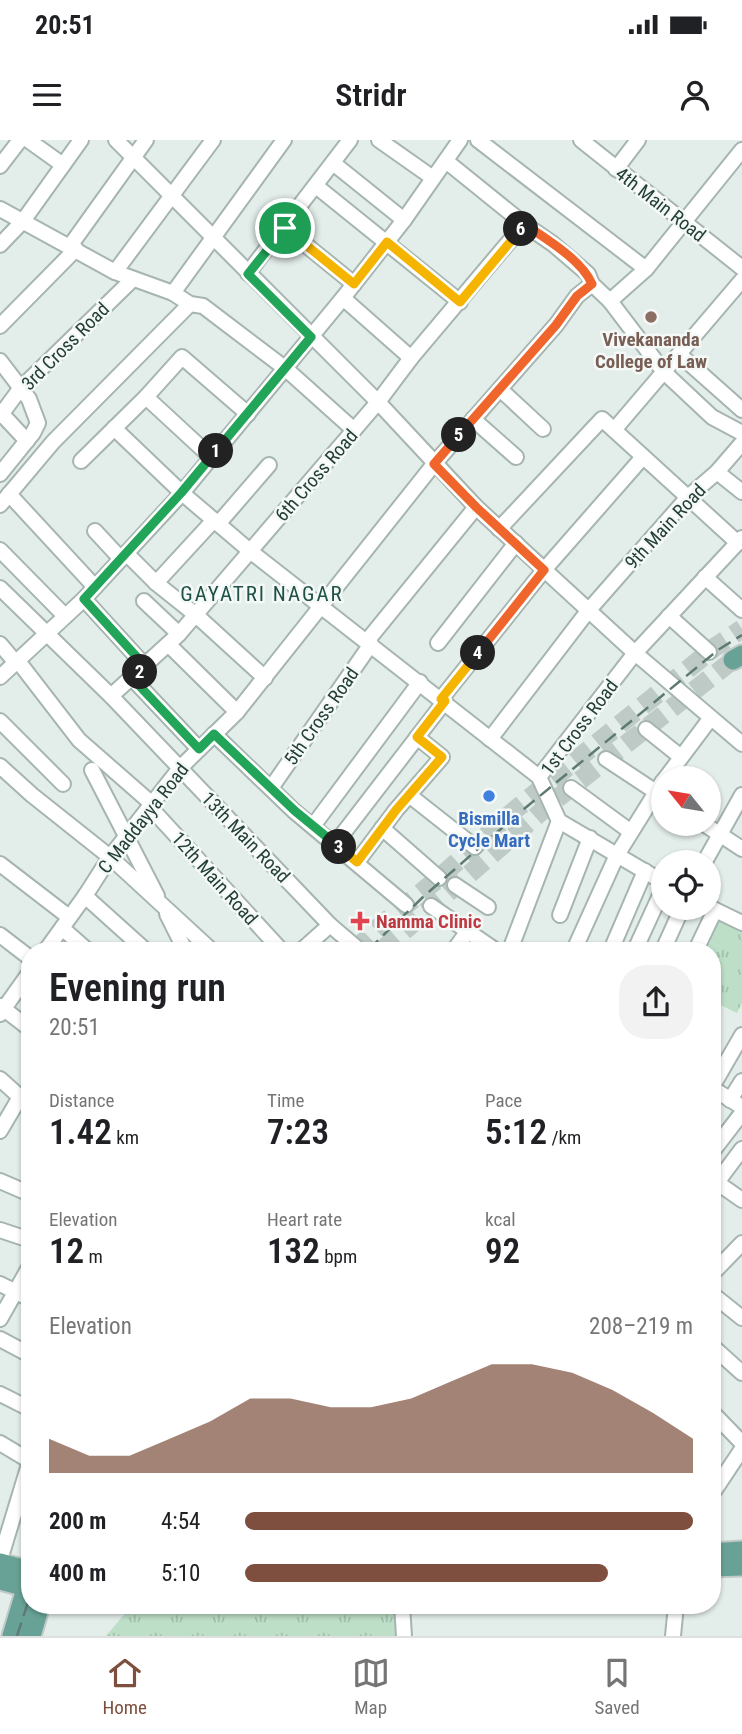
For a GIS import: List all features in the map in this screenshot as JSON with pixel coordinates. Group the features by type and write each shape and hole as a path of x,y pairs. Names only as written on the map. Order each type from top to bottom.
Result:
{"main road":[{"path":"721,1552 742,1551"},
{"path":"0,1562 21,1576"},
{"path":"721,1567 742,1566"},
{"path":"0,1580 21,1581"},
{"path":"12,1636 21,1607"},
{"path":"31,1636 37,1614"}],"street":[{"path":"0,166 20,140"},
{"path":"28,140 63,165"},
{"path":"0,245 23,221 81,140"},
{"path":"116,140 378,402 476,507 635,653 742,744"},
{"path":"0,326 73,247 146,140"},
{"path":"115,272 213,140"},
{"path":"173,293 284,140"},
{"path":"248,274 350,140"},
{"path":"379,140 433,178"},
{"path":"0,677 84,599 181,493 343,298 404,220 460,140"},
{"path":"478,140 646,269"},
{"name":"4th Main Road","path":"581,140 742,268"},
{"path":"616,169 638,140"},
{"path":"610,301 646,269 742,149"},
{"path":"446,161 579,266 592,284 610,301 664,372 712,417 742,433"},
{"path":"333,163 404,220"},
{"path":"316,186 460,302"},
{"path":"0,209 115,272 173,293 190,304 202,306 286,369 354,430"},
{"name":"6th Cross Road","path":"111,696 146,667 196,615 378,402 411,358 524,224"},
{"path":"285,228 354,284"},
{"name":"3rd Cross Road","path":"1,414 20,389 132,280"},
{"path":"614,430 742,280"},
{"path":"434,464 556,325 577,296 592,284"},
{"path":"343,298 411,358"},
{"path":"94,587 4,500 53,442 190,304"},
{"path":"680,355 740,406"},
{"path":"81,461 183,357 248,414"},
{"path":"0,361 29,399 38,423 0,474"},
{"path":"500,389 543,429"},
{"path":"146,397 211,457"},
{"path":"1,414 27,440"},
{"path":"473,419 516,457"},
{"path":"499,529 602,419 740,541"},
{"path":"114,428 181,493 250,551 539,777"},
{"name":"9th Main Road","path":"490,739 588,611 688,497 717,472 742,443"},
{"path":"335,844 544,570 643,457"},
{"name":"C Maddayya Road","path":"52,942 150,804 180,768 237,712 434,464"},
{"path":"156,583 270,465"},
{"path":"717,472 742,492"},
{"name":"5th Cross Road","path":"271,788 369,643 476,507"},
{"path":"95,531 265,677"},
{"name":"1st Cross Road","path":"559,821 539,777 635,653 740,541"},
{"path":"438,643 516,543"},
{"path":"0,550 65,617"},
{"path":"705,578 742,610"},
{"name":"13th Main Road","path":"0,588 111,696 330,925 350,942"},
{"path":"84,599 146,667"},
{"path":"144,601 237,712"},
{"path":"669,615 709,652"},
{"name":"12th Main Road","path":"0,644 83,744 150,804 274,942"},
{"path":"132,678 199,749"},
{"path":"313,826 419,682"},
{"path":"675,766 710,719"},
{"path":"0,721 63,784"},
{"path":"646,729 681,757"},
{"path":"214,734 313,826 406,905"},
{"path":"357,862 442,757 417,737"},
{"path":"607,760 651,782"},
{"path":"0,766 110,857 202,942"},
{"path":"92,770 182,942"},
{"path":"571,788 631,832"},
{"path":"409,795 475,847"},
{"path":"721,829 742,795"},
{"path":"578,942 617,855 651,803"},
{"path":"513,942 559,821 651,875"},
{"path":"382,828 439,878"},
{"path":"721,836 742,849"},
{"path":"560,915 590,838"},
{"path":"0,864 65,923 80,942"},
{"path":"614,942 645,871"},
{"path":"455,885 488,906"},
{"path":"85,896 136,942"},
{"path":"430,906 484,942"},
{"path":"721,912 742,923"},
{"path":"639,942 651,915"},
{"path":"667,942 677,920"},
{"path":"699,942 707,920"},
{"path":"311,942 330,925"},
{"path":"460,942 468,931"},
{"path":"0,935 21,951"},
{"path":"21,983 1,1009 21,1023"},
{"path":"721,1071 742,1035"},
{"path":"0,1079 21,1097"},
{"path":"721,1136 737,1106 742,1080"},
{"path":"721,1094 737,1106"},
{"path":"0,1131 21,1106"},
{"path":"721,1175 742,1149"},
{"path":"0,1181 21,1190"},
{"path":"721,1188 742,1200"},
{"path":"0,1230 21,1237"},
{"path":"721,1266 740,1249"},
{"path":"0,1319 21,1282"},
{"path":"0,1284 21,1295"},
{"path":"721,1301 742,1318"},
{"path":"0,1339 21,1350"},
{"path":"721,1354 742,1373"},
{"path":"0,1394 21,1404"},
{"path":"721,1421 742,1443"},
{"path":"0,1443 21,1456"},
{"path":"721,1478 742,1449"},
{"path":"0,1562 21,1490"},
{"path":"0,1509 12,1518"},
{"path":"403,1614 404,1636"},
{"path":"673,1636 675,1614"}],"green space":[{"path":"717,920 742,931 742,1003 737,1013 721,1005 721,942 706,942"},
{"path":"124,1614 398,1614 399,1636 106,1636"}],"waterway":[{"path":"721,1127 736,1108"}],"tunnel":[{"path":"363,942 516,809 715,647 742,629"},
{"path":"391,942 550,804 733,660"}],"railway":[{"path":"376,942 519,813 718,650 742,635"},
{"path":"17,1636 24,1614"}],"place":[{"name":"Vivekananda College of Law","path":"651,317"},
{"name":"Bismilla Cycle Mart","path":"489,796"},
{"name":"Namma Clinic","path":"360,921"}],"district":[{"name":"GAYATRI NAGAR","path":"262,594"}],"route":[{"path":"524,224 553,244 587,274 592,284 577,296 556,325 434,464 544,570 441,699 445,701 417,737 442,757 396,810 357,862 295,811 214,734 199,749 132,678 146,667 84,599 181,493 311,337 248,274 285,228 354,284 387,242 460,302 524,224"}]}
